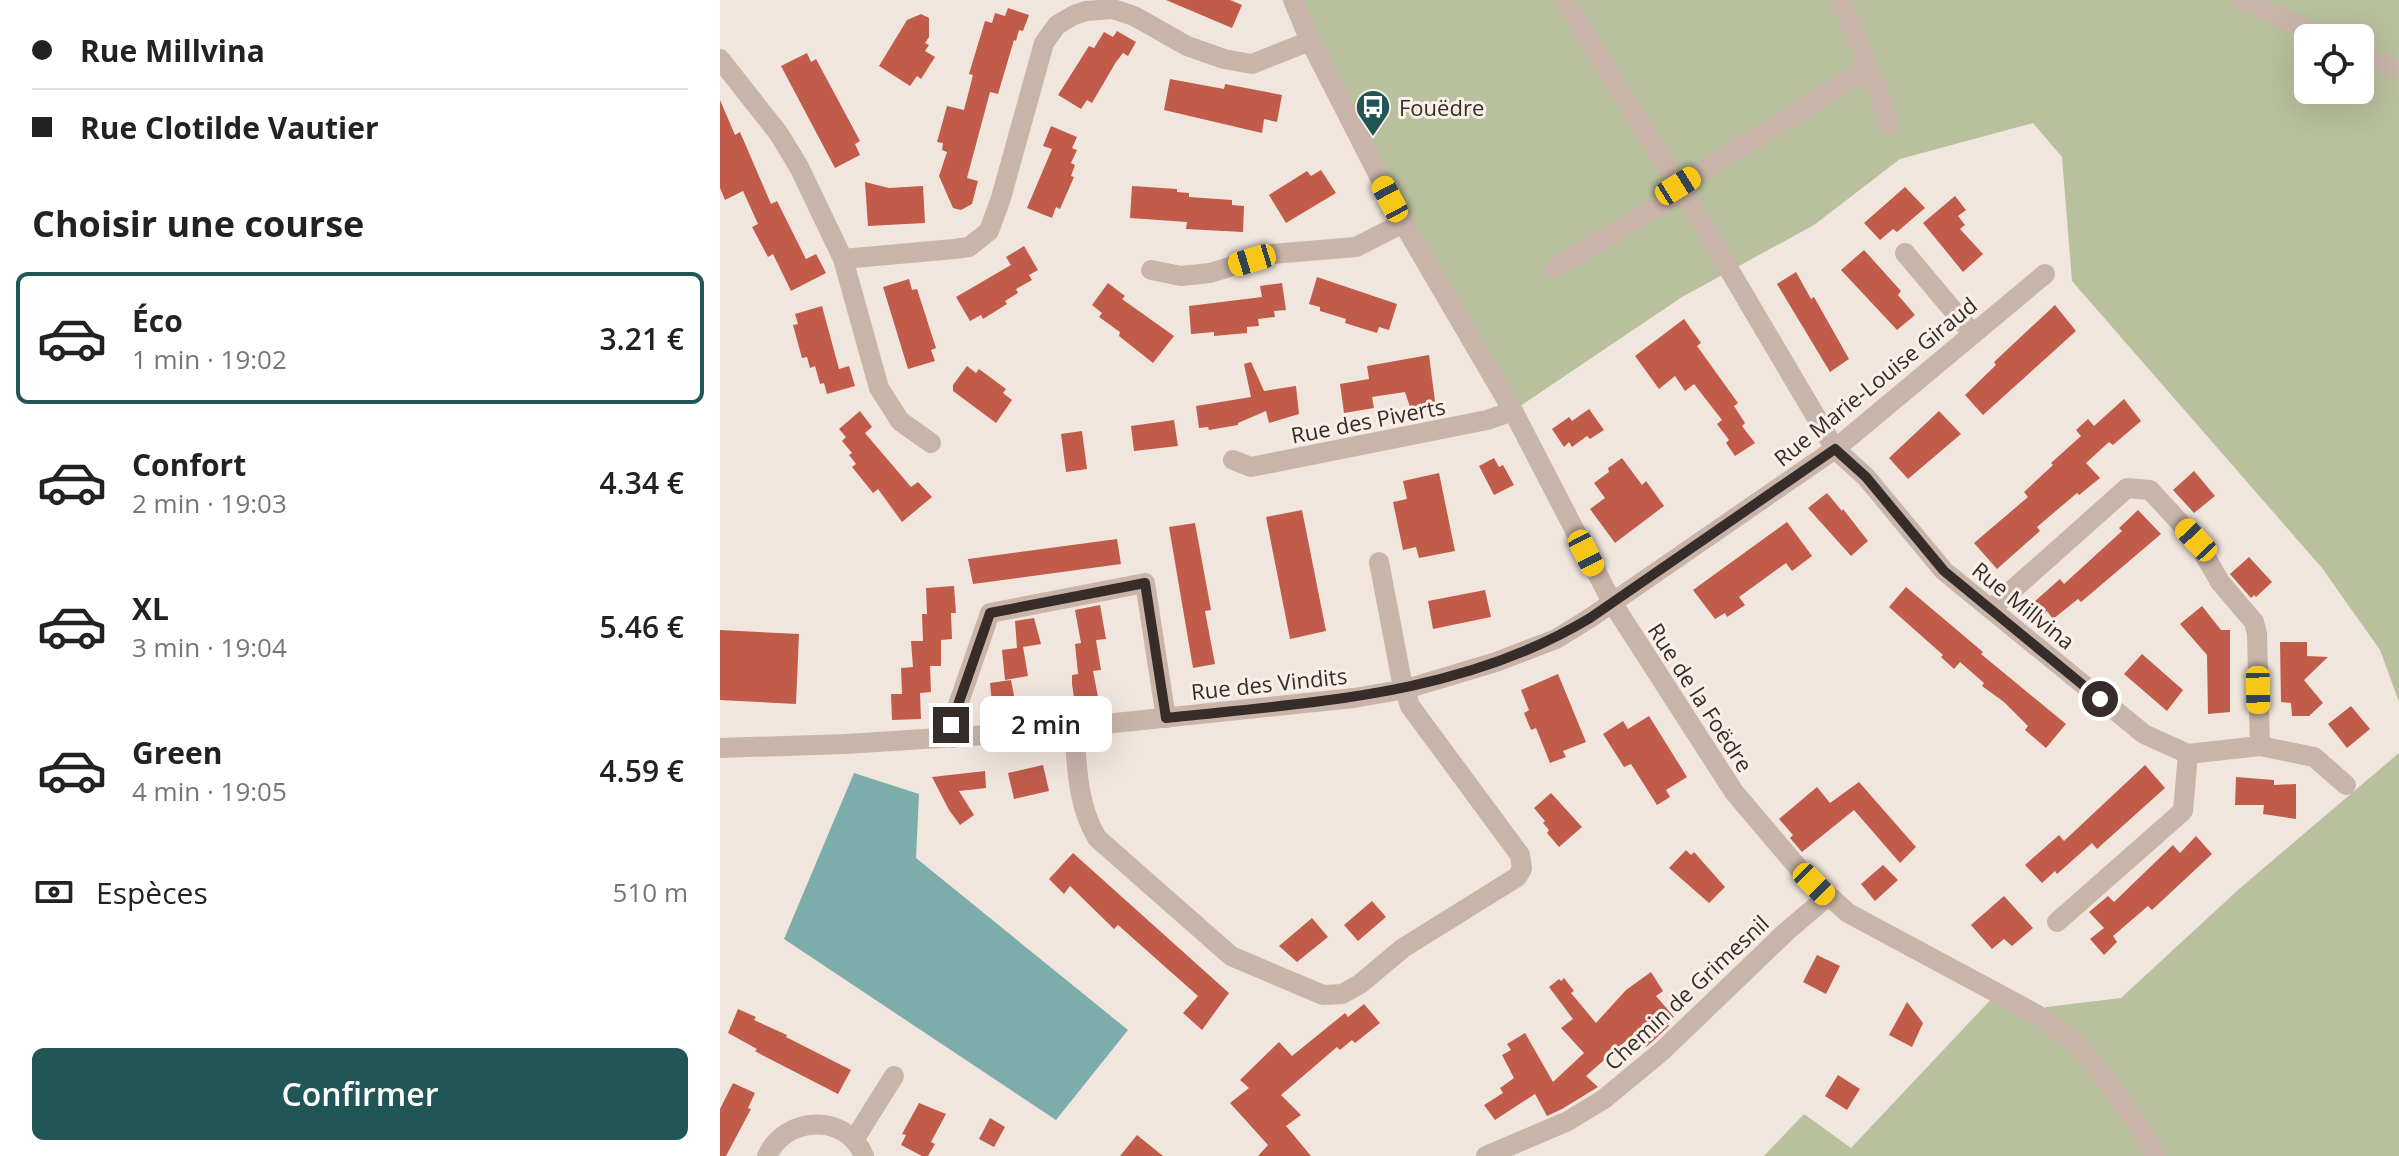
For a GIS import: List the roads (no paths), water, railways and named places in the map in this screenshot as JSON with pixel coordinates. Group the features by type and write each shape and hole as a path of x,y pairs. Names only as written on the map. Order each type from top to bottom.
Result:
{"street":[{"name":"Rue de la Foëdre","path":"1293,0 1310,41 1403,223 1513,411 1613,604 1734,792 1827,897 1871,928 2036,1014 2071,1038 2109,1083 2155,1156"},
{"name":"Rue Millvina","path":"1564,0 1835,449 1866,477 1944,571 2144,734 2188,754"},
{"path":"1840,0 1890,126"},
{"path":"2241,0 2295,24"},
{"path":"843,259 969,247 983,238 989,231 1001,198 1044,43 1057,25 1074,15 1113,9 1134,16 1187,46 1224,59 1252,64 1310,41"},
{"path":"720,59 786,145 843,259 879,388 900,421 931,443"},
{"path":"2374,59 2399,71"},
{"path":"1554,268 1868,68"},
{"path":"1151,270 1181,276 1210,273 1272,254 1356,247 1403,223"},
{"path":"1905,253 1973,334"},
{"name":"Rue Marie-Louise Giraud","path":"1613,604 1835,449 2045,274"},
{"name":"Rue des Piverts","path":"1233,460 1251,467 1487,420 1513,411"},
{"path":"1991,609 2127,488 2150,490 2196,540 2220,582 2254,622 2257,634 2260,746"},
{"path":"1074,728 1080,801 1087,822 1097,838 1231,956 1323,995 1342,994 1360,984 1403,948 1517,877 1522,869 1520,855 1410,706 1401,677 1379,562"},
{"path":"953,738 951,725 990,613 1145,583 1166,718"},
{"name":"Rue des Vindits","path":"720,748 953,738 1074,728 1331,701 1406,689 1496,662 1556,639 1613,604"},
{"path":"2057,922 2183,811 2188,754 2260,746 2314,757 2346,785"},
{"name":"Chemin de Grimesnil","path":"1486,1156 1568,1121 1604,1099 1662,1051 1787,931 1827,897"},
{"path":"769,1151 785,1135 815,1124 837,1126 859,1148 894,1076"}],"water":[{"path":"854,773 919,794 916,858 1128,1030 1056,1120 784,939"}],"place":[{"name":"Fouëdre","path":"1373,138"}]}
